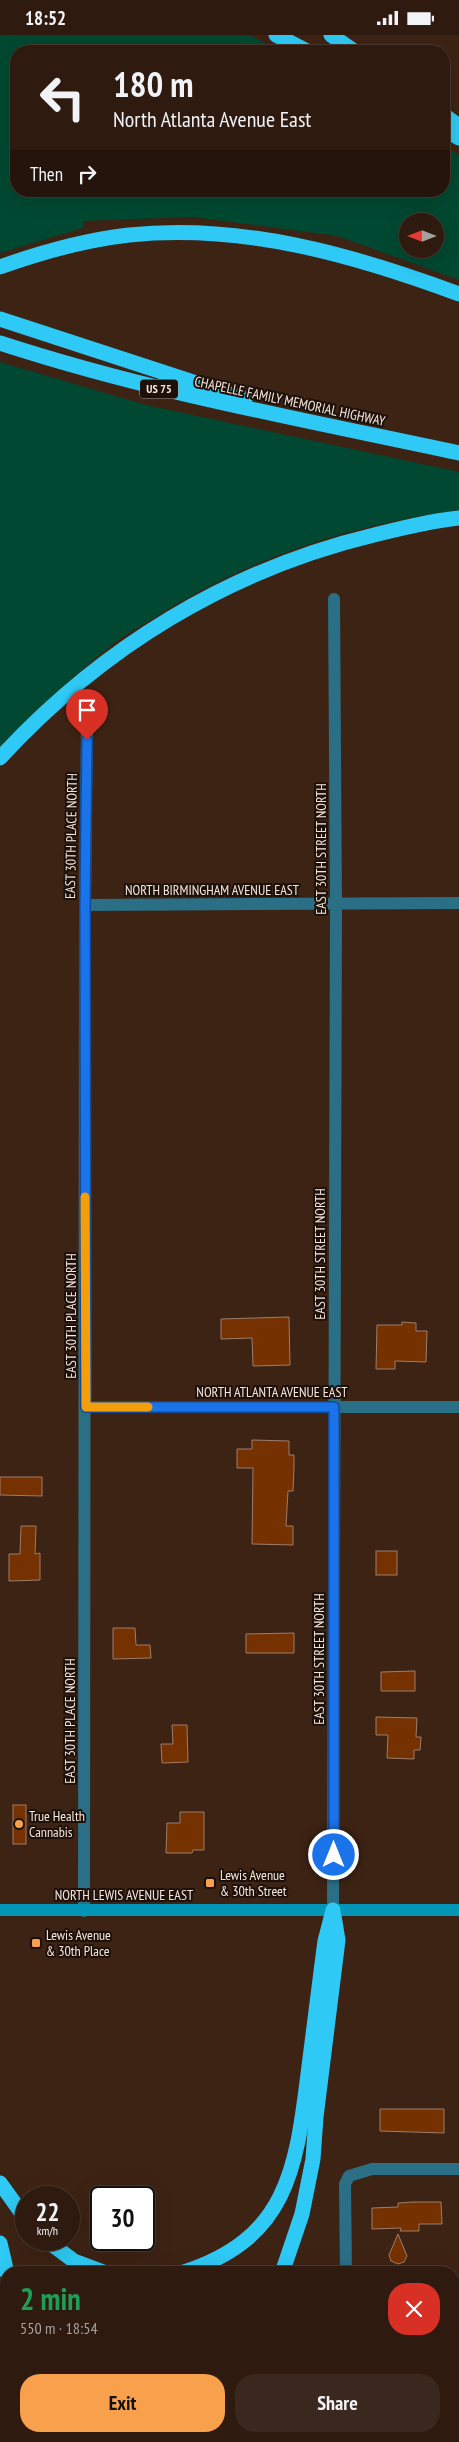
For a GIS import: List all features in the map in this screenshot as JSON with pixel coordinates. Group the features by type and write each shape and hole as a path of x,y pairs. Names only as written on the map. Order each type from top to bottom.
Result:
{"highway":[{"path":"276,35 295,45"},
{"path":"331,35 345,45"},
{"path":"0,267 39,253 88,241 166,233 214,233 319,249 411,276 459,294"},
{"path":"0,319 320,424"},
{"name":"CHAPELLE FAMILY MEMORIAL HIGHWAY","path":"0,343 65,365 168,392 459,453"},
{"path":"0,758 60,698 98,666 139,637 218,591 263,570 312,551 408,526 459,519"},
{"path":"202,2266 237,2246 266,2221 280,2200 299,2143 325,1941 334,1910"},
{"path":"284,2266 302,2214 313,2159 316,2117 338,1940 334,1910"},
{"path":"0,2183 15,2204"},
{"path":"0,2243 5,2266"},
{"path":"61,2251 74,2261 87,2266"}],"main road":[{"name":"NORTH LEWIS AVENUE EAST","path":"0,1910 459,1910"}],"street":[{"name":"EAST 30TH STREET NORTH","path":"334,599 336,905 334,1910"},
{"name":"EAST 30TH PLACE NORTH","path":"84,1911 85,905 87,722"},
{"name":"NORTH BIRMINGHAM AVENUE EAST","path":"85,905 459,903"},
{"name":"NORTH ATLANTA AVENUE EAST","path":"86,1407 459,1407"},
{"path":"346,2266 345,2184 349,2176 372,2169 459,2169"}],"green space":[{"path":"0,35 249,35 268,45 10,45 10,197 450,197 450,149 459,155 459,280 337,236 193,217 83,221 83,228 0,253"},
{"path":"0,362 146,405 459,472 459,510 418,516 339,535 263,561 226,578 190,597 113,644 55,693 0,746"}],"building":[{"path":"289,1317 290,1365 253,1366 252,1338 221,1339 221,1319"},
{"path":"402,1322 416,1323 416,1331 427,1331 426,1362 395,1361 395,1369 376,1369 377,1325 402,1325"},
{"path":"252,1440 289,1441 289,1455 294,1455 294,1468 293,1491 288,1491 286,1526 293,1526 293,1545 252,1544 253,1468 237,1468 237,1449 252,1449"},
{"path":"0,1477 42,1477 42,1496 0,1495"},
{"path":"21,1526 36,1526 35,1554 40,1553 40,1580 9,1581 9,1554 20,1554"},
{"path":"376,1551 397,1551 397,1575 376,1575"},
{"path":"113,1628 135,1628 136,1645 150,1645 151,1658 113,1659"},
{"path":"294,1633 294,1653 246,1653 246,1634"},
{"path":"415,1671 415,1691 381,1691 381,1672"},
{"path":"376,1717 417,1718 416,1737 421,1737 420,1750 414,1750 414,1759 387,1758 388,1735 376,1735"},
{"path":"172,1725 187,1725 188,1762 162,1763 161,1744 173,1744"},
{"name":"True Health Cannabis","path":"13,1805 26,1805 26,1844 13,1844"},
{"path":"180,1812 204,1812 204,1850 193,1850 192,1853 166,1853 167,1823 180,1823"},
{"path":"380,2109 444,2109 444,2133 380,2131"},
{"path":"441,2202 442,2224 419,2224 419,2231 400,2231 401,2228 372,2229 372,2208 398,2207 398,2203"},
{"path":"398,2234 407,2256 404,2262 398,2264 391,2261 389,2255"}],"slow traffic":[{"path":"85,1197 86,1407 148,1407"}],"place":[{"name":"True Health Cannabis","path":"19,1824"},
{"name":"Lewis Avenue & 30th Street","path":"210,1883"},
{"name":"Lewis Avenue & 30th Place","path":"36,1943"}],"route":[{"path":"87,740 85,905 86,1407 334,1407 334,1855"}]}
